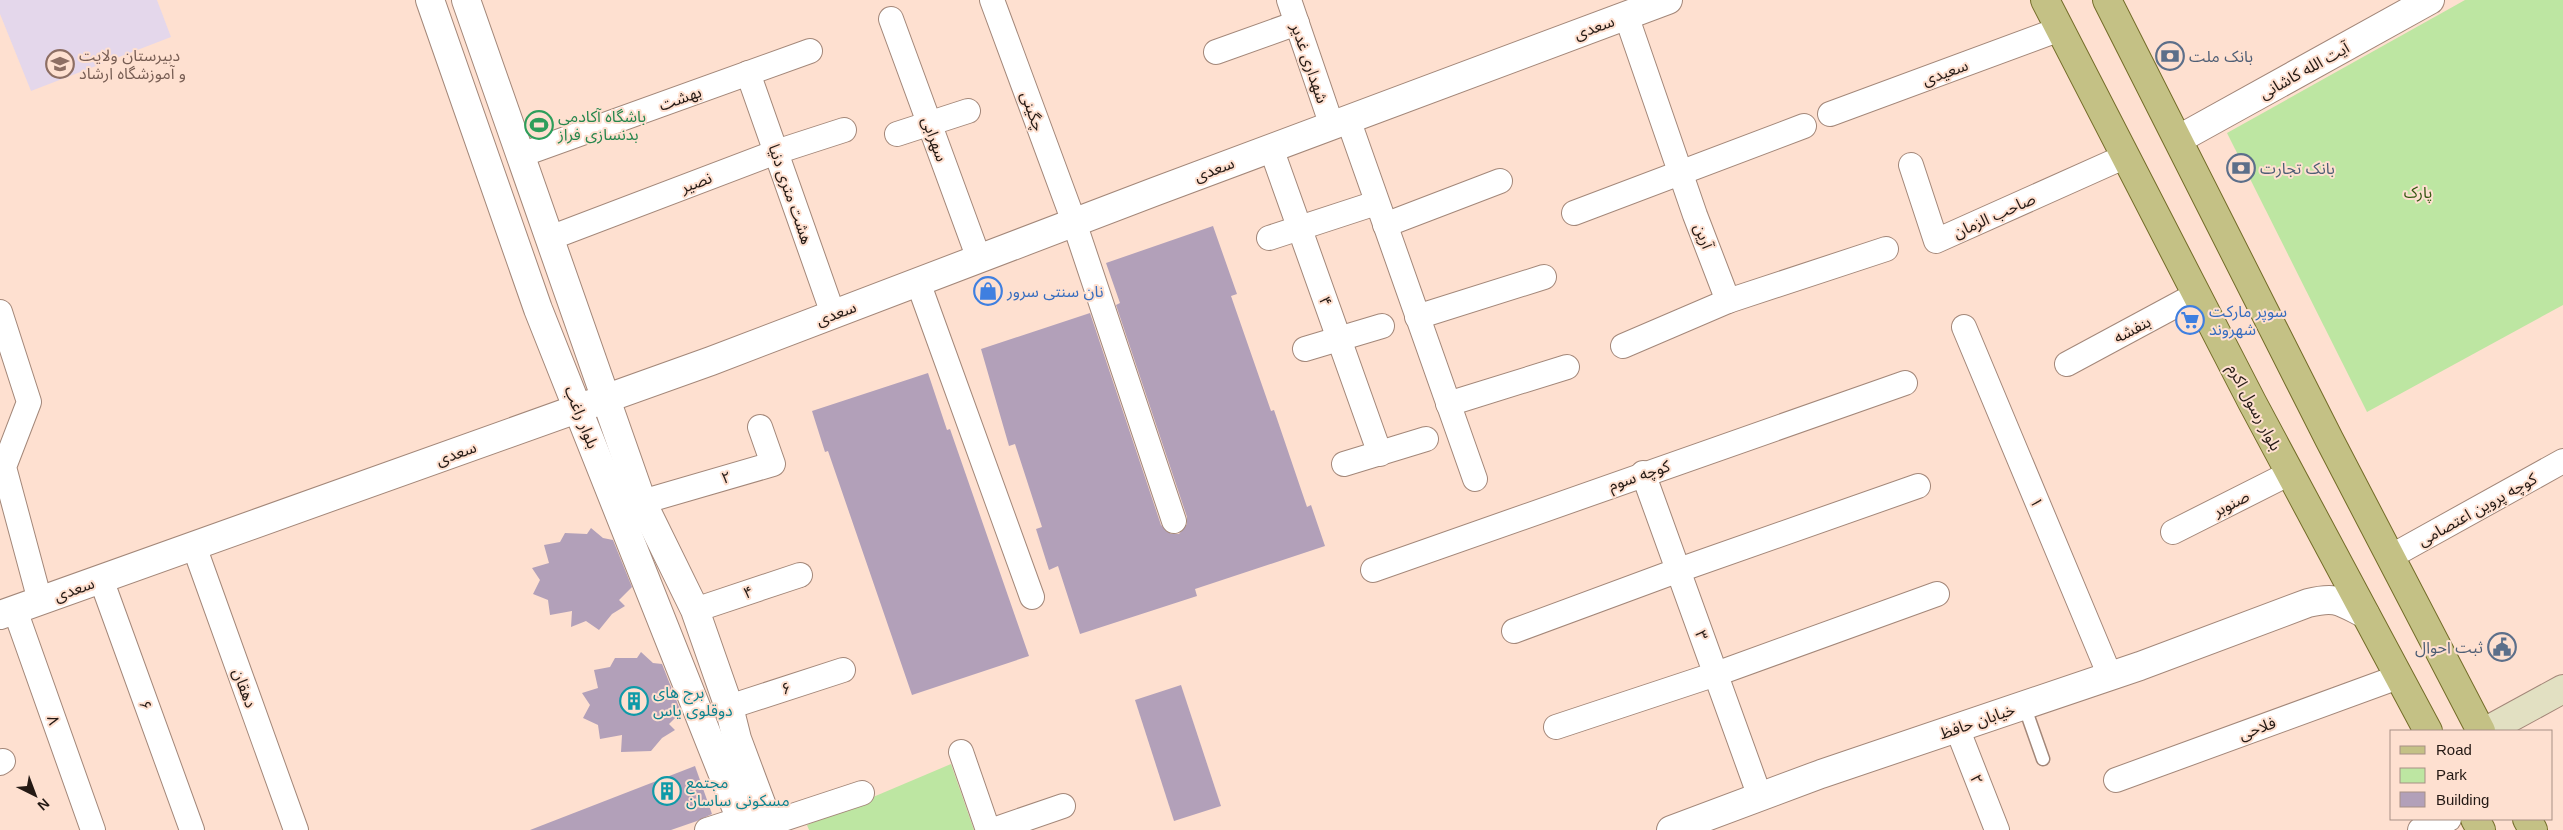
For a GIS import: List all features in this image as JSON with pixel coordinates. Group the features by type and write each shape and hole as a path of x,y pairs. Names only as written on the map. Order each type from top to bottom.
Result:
{"main road":[{"name":"بلوار رسول اکرم","path":"2045,0 2290,473 2427,730"},
{"path":"2107,0 2390,557 2480,730"},
{"path":"2488,730 2563,689"}],"street":[{"name":"بلوار راغب","path":"430,0 538,309 579,409 640,570 756,826"},
{"name":"بلوار راغب","path":"466,0 642,502 695,610 729,707 756,826"},
{"name":"چگینی","path":"992,0 1074,222 1174,521"},
{"name":"شهداری غدیر","path":"1289,0 1297,23 1385,225 1475,479"},
{"name":"سعدی","path":"7,613 579,409 1668,0"},
{"name":"آیت الله کاشانی","path":"2179,139 2430,0"},
{"name":"آرین","path":"1626,15 1728,300"},
{"name":"سهرابی","path":"891,19 979,259"},
{"path":"1216,52 1297,23"},
{"name":"سعیدی","path":"1830,114 2060,29"},
{"name":"بهشت","path":"521,155 810,51"},
{"name":"هشت متری دنیا","path":"748,73 833,314"},
{"path":"896,134 968,111"},
{"path":"1574,213 1804,126"},
{"name":"نصیر","path":"550,238 776,152 844,130"},
{"name":"۴","path":"1271,148 1380,454"},
{"name":"صاحب الزمان","path":"1911,165 1936,241 2126,156"},
{"path":"1385,225 1500,181"},
{"path":"1269,238 1367,206"},
{"path":"1623,346 1728,300 1886,249"},
{"path":"1418,317 1544,277"},
{"path":"918,282 1032,597"},
{"name":"بنفشه","path":"2067,364 2197,294"},
{"path":"0,312 29,402 4,467 40,601"},
{"path":"1305,349 1382,326"},
{"name":"۱","path":"1964,327 2110,676"},
{"path":"1448,404 1568,367"},
{"name":"کوچه سوم","path":"1373,570 1643,473 1905,383"},
{"name":"۲","path":"642,502 773,464 760,427"},
{"path":"1344,464 1426,439"},
{"name":"کوچه پروین اعتصامی","path":"2390,557 2563,461"},
{"name":"۳","path":"1643,473 1760,797"},
{"name":"صنوبر","path":"2173,532 2290,473"},
{"path":"1514,631 1679,570 1918,486"},
{"path":"2283,611 2325,581 2332,567 2328,545"},
{"name":"دهقان","path":"194,546 296,830"},
{"name":"۴","path":"695,610 800,575"},
{"name":"۶","path":"101,579 192,830"},
{"path":"1556,727 1716,674 1937,594"},
{"path":"2283,611 2328,598 2344,603 2365,614"},
{"name":"خیابان حافظ","path":"1671,830 1760,797 2110,676 2283,611"},
{"name":"۸","path":"7,613 93,830"},
{"name":"۶","path":"729,707 843,670"},
{"name":"فلاحی","path":"2116,780 2398,677"},
{"name":"۲","path":"1957,728 1997,830"},
{"path":"961,752 988,830"},
{"path":"708,830 756,826 862,793"},
{"path":"993,830 1064,806"},
{"path":"2420,830 2446,820"}],"lane":[{"path":"2024,705 2043,759"}],"shaded area":[{"name":"دبیرستان ولایت و آموزشگاه ارشاد","path":"0,0 157,0 171,37 31,91 0,14"}],"green space":[{"name":"پارک","path":"2465,0 2563,0 2563,305 2367,412 2227,133"},
{"path":"951,764 974,830 809,830 807,825"}],"building":[{"path":"1213,226 1237,294 1231,296 1271,411 1274,410 1307,507 1311,505 1325,546 1195,589 1197,596 1080,634 1058,566 1049,570 1036,529 1042,527 1015,444 1009,446 981,349 1090,313 1161,525 1171,534 1179,534 1187,524 1187,517 1116,305 1120,303 1106,263"},
{"path":"928,373 947,430 950,429 1029,656 912,695 828,451 825,452 812,411"},
{"path":"591,528 603,538 613,540 632,587 619,600 625,606 612,614 599,630 586,621 571,627 572,611 550,615 548,600 533,594 540,580 532,568 549,563 544,545 560,542 565,533 587,534"},
{"name":"برج های دوقلوی یاس","path":"641,652 653,663 662,664 681,712 669,724 675,730 662,738 651,751 621,752 622,735 600,739 598,725 583,718 590,705 582,693 598,688 594,670 610,667 615,658 637,658"},
{"path":"1181,685 1221,806 1174,821 1135,700"},
{"name":"مجتمع مسکونی ساسان","path":"695,766 712,814 697,821 671,830 530,830"}],"place":[{"name":"بانک ملت","path":"2170,56"},
{"name":"دبیرستان ولایت و آموزشگاه ارشاد","path":"60,64"},
{"name":"باشگاه آکادمی بدنسازی فراز","path":"539,125"},
{"name":"بانک تجارت","path":"2241,168"},
{"name":"نان سنتی سرور","path":"988,291"},
{"name":"سوپر مارکت شهروند","path":"2190,320"},
{"name":"ثبت احوال","path":"2502,647"},
{"name":"برج های دوقلوی یاس","path":"634,701"},
{"name":"مجتمع مسکونی ساسان","path":"667,791"}]}
